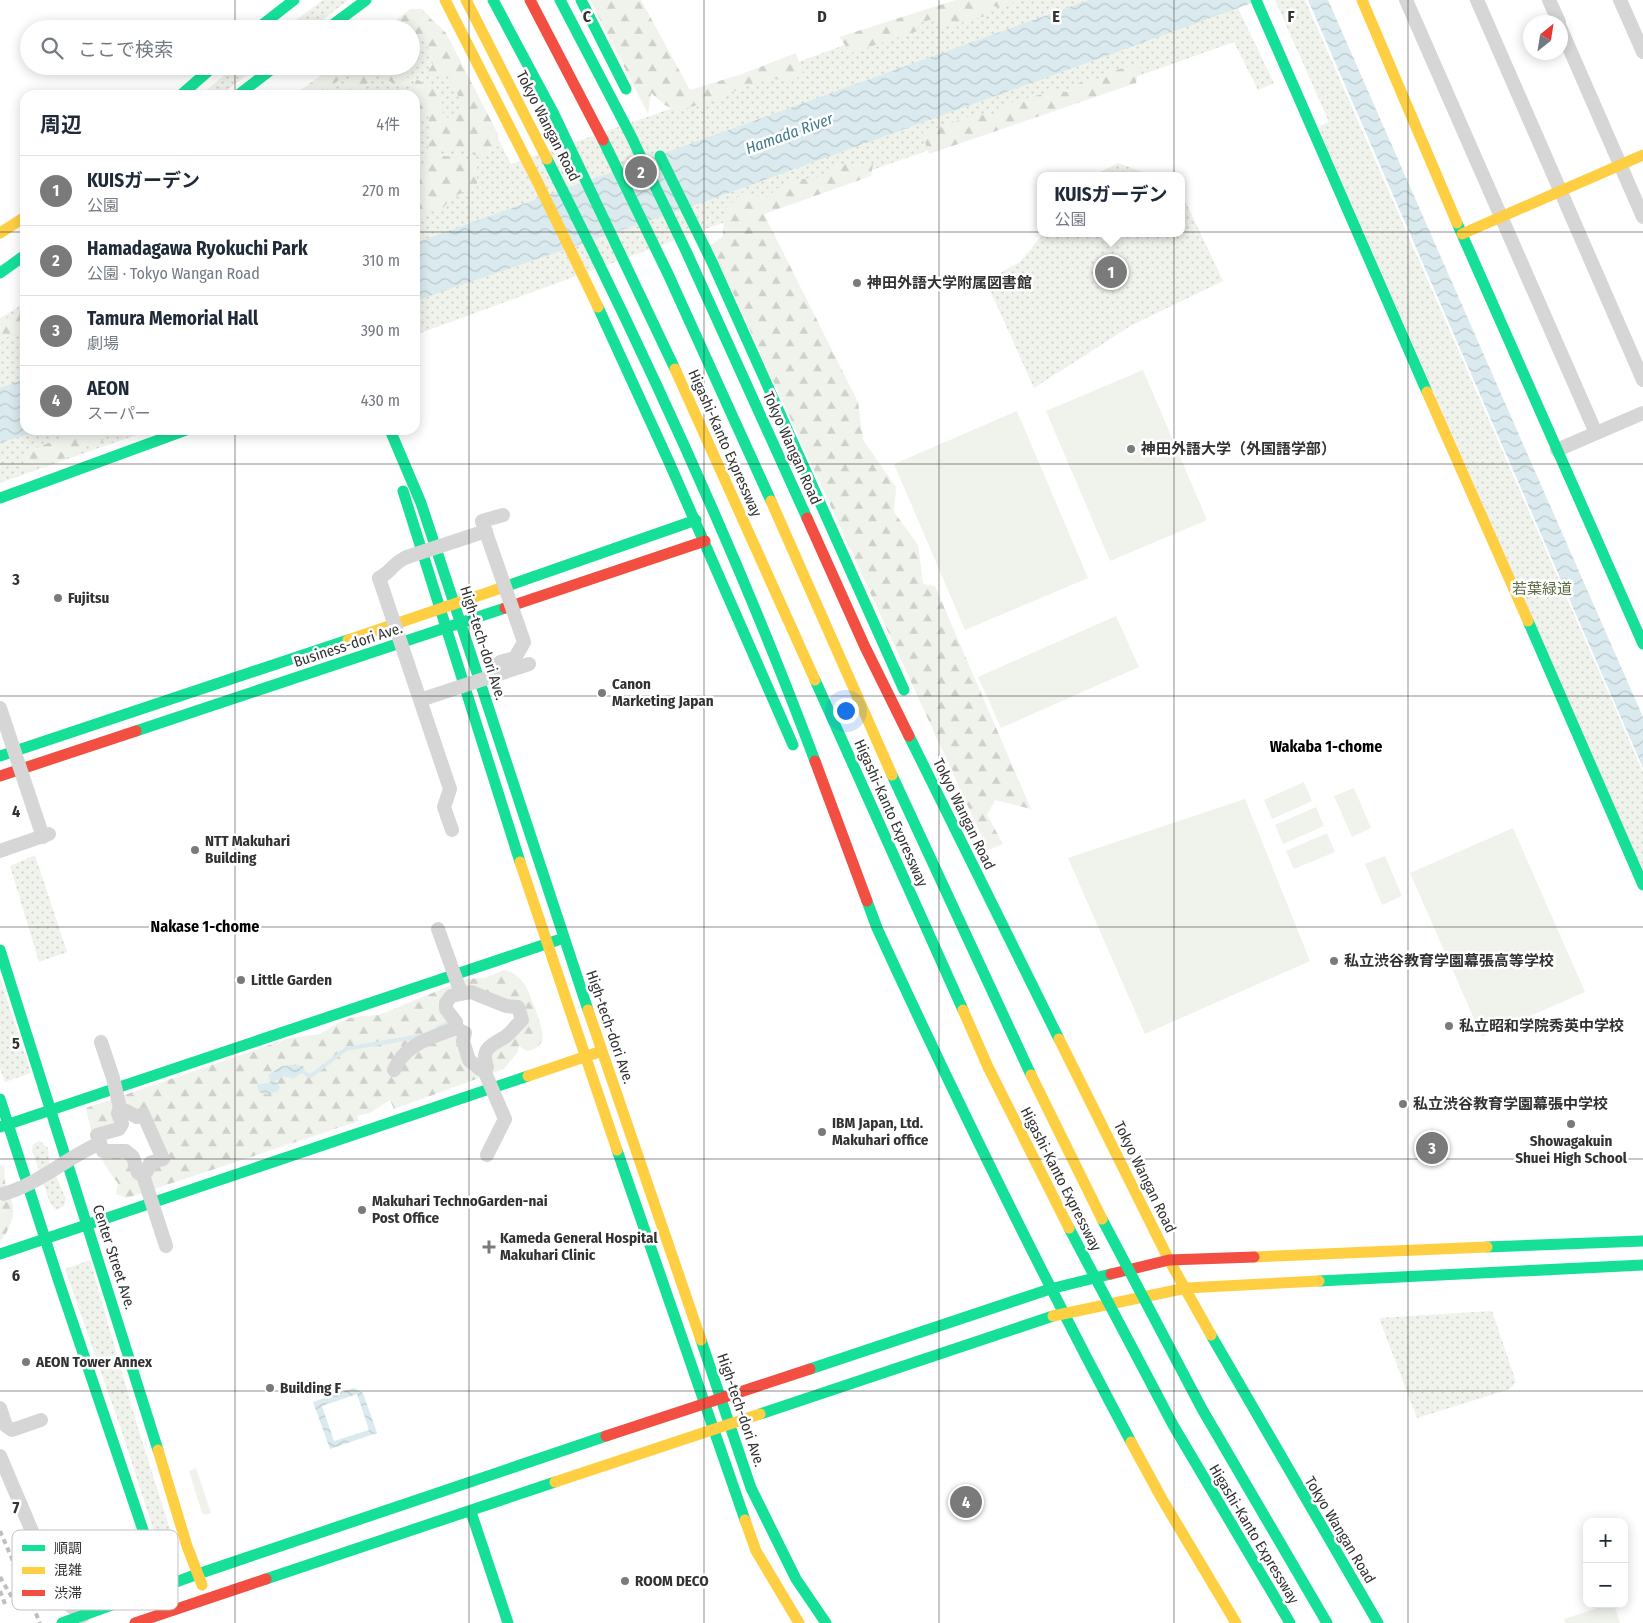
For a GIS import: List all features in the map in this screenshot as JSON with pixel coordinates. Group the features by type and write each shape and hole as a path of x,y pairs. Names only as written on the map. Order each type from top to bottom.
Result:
{"main road":[{"path":"268,20 294,0"},
{"path":"339,20 366,0"},
{"path":"445,0 528,162 603,317 696,520 797,754"},
{"name":"Tokyo Wangan Road","path":"466,0 610,284 716,513 780,667 885,945 951,1090 1062,1314 1138,1453 1236,1623"},
{"name":"Higashi-Kanto Expressway","path":"493,0 554,114 666,348 992,1075 1076,1242 1173,1425 1219,1506 1290,1623"},
{"name":"Higashi-Kanto Expressway","path":"530,0 598,127 729,407 876,740 1052,1119 1153,1322 1264,1520 1327,1623"},
{"name":"Tokyo Wangan Road","path":"560,0 630,134 686,251 865,647 953,828 1078,1073 1169,1260 1261,1424 1378,1623"},
{"path":"581,0 633,102"},
{"path":"1362,0 1462,234 1643,644"},
{"path":"1258,5 1643,885"},
{"path":"186,90 203,75"},
{"path":"245,90 264,75"},
{"path":"655,146 712,262 909,702"},
{"path":"1462,234 1643,155"},
{"path":"0,233 20,220"},
{"path":"0,273 20,259"},
{"path":"0,498 172,435"},
{"name":"High-tech-dori Ave.","path":"380,435 386,444 400,480 546,944 712,1430 756,1551 794,1622"},
{"name":"High-tech-dori Ave.","path":"392,435 408,468 455,604 564,938 751,1488 796,1580 826,1623"},
{"name":"Business-dori Ave.","path":"0,756 441,609 696,520"},
{"name":"Business-dori Ave.","path":"0,776 705,542"},
{"path":"950,792 1078,1073"},
{"path":"816,798 839,850 865,893"},
{"path":"4,1126 564,938"},
{"name":"Center Street Ave.","path":"0,950 207,1599"},
{"path":"0,1254 602,1051"},
{"path":"0,1099 4,1126 45,1239 143,1530"},
{"path":"178,1581 1050,1289 1169,1260 1643,1240"},
{"path":"178,1609 1062,1314 1186,1288 1643,1265"},
{"path":"471,1512 508,1623"},
{"path":"62,1623 100,1610"},
{"path":"134,1623 174,1610"}],"street":[{"path":"1406,0 1596,433"},
{"path":"1477,0 1643,380"},
{"path":"1549,0 1555,15"},
{"path":"1620,0 1643,52"},
{"path":"1568,45 1643,216"},
{"path":"1557,450 1643,413"},
{"path":"503,514 482,522 524,642 521,663"},
{"path":"452,830 444,807 450,789 379,578 389,573 395,562 486,531"},
{"path":"500,662 521,663"},
{"path":"420,700 521,663"},
{"path":"0,708 46,836 0,851"},
{"path":"438,929 461,993"},
{"path":"456,1028 456,1022 446,1009 446,1003 451,996 471,992 506,1006 518,1006 522,1020 504,1037 490,1045 484,1057 486,1067 483,1068"},
{"path":"456,1028 465,1033 463,1041 469,1060 480,1069 483,1068"},
{"path":"394,1070 400,1058 417,1043 456,1028"},
{"path":"101,1042 113,1078 121,1112 118,1113 122,1124 119,1128 97,1135 103,1151 129,1152 138,1173 148,1171 150,1164 163,1159 161,1152 143,1114 137,1117 126,1111 121,1112"},
{"path":"483,1068 505,1119 487,1155"},
{"path":"1,1195 28,1186 70,1158 100,1143"},
{"path":"142,1172 166,1246"},
{"path":"0,1408 6,1426 12,1430 42,1420"},
{"path":"0,1456 31,1530"},
{"path":"76,1610 84,1616"}],"green space":[{"path":"323,0 348,0 322,20 296,20"},
{"path":"590,0 641,0 690,90 742,74 796,53 803,74 790,82 775,79 747,85 721,98 677,111 665,105 651,93 648,114"},
{"path":"956,0 1016,0 1011,5 1005,7 991,5 986,16 964,21 956,27 938,25 933,19 919,23 917,31 851,53 839,37"},
{"path":"967,0 1234,0 1274,83 1258,90 1234,42 711,227 420,333 420,90 307,90 326,75 420,75 420,20 396,20 410,9 422,9 442,29 511,164 656,114"},
{"name":"若葉緑道","path":"1275,0 1305,0 1643,772 1643,871 1318,127 1329,122"},
{"path":"422,11 446,33 499,136 492,147 479,157 462,149 439,150 440,156 462,157 477,163 477,185 450,199 444,207 420,215 420,167 427,158 430,132 428,116 420,115 420,90 413,90 416,79 441,92 443,116 454,120 463,105 446,73 432,79 428,71 433,64 424,36 420,35 420,20 397,20 410,12"},
{"path":"1139,64 1136,83 929,154 922,133 971,116 1000,113 1003,105 1053,91 1067,92 1073,86 1082,82 1099,79 1101,74"},
{"path":"224,75 248,75 227,90 207,90"},
{"path":"322,75 345,75 326,90 301,90"},
{"path":"358,75 375,75 361,90 342,90"},
{"path":"378,75 406,75 410,82 405,89"},
{"path":"1118,163 1143,172 1101,172"},
{"path":"836,164 873,164 871,176 764,214 858,402 863,440 896,487 894,512 918,545 923,584 935,586 1031,809 995,800 987,815 1003,844 988,850 711,245 723,236 724,210 743,192 765,199 786,181 828,176"},
{"path":"1185,200 1223,281 1132,325 1034,388 986,281 1020,262 1041,237 1185,237"},
{"path":"20,306 20,435 136,435 0,483 0,318"},
{"path":"20,311 20,333 2,339 0,322"},
{"path":"1143,370 1207,520 1110,561 1046,411"},
{"path":"1017,411 1088,578 965,630 894,464"},
{"path":"69,435 124,435 123,437 108,436 98,445 86,442 81,453 26,471 22,458 28,451"},
{"path":"1116,616 1139,667 1001,728 978,677"},
{"path":"1304,782 1312,801 1272,819 1264,800"},
{"path":"1354,788 1371,828 1352,837 1334,796"},
{"path":"1245,799 1310,961 1145,1034 1068,858"},
{"path":"1316,807 1324,826 1283,844 1275,825"},
{"path":"1513,828 1585,992 1482,1037 1410,873"},
{"path":"1327,833 1335,852 1294,869 1286,851"},
{"path":"35,855 67,952 39,962 10,866"},
{"path":"1385,856 1402,896 1382,905 1365,864"},
{"path":"504,970 518,977 527,990 541,1029 542,1040 538,1046 527,1051 519,1046 517,1053 504,1069 394,1109 390,1100 370,1113 357,1116 359,1121 127,1198 116,1194 118,1183 106,1166 97,1148 86,1108 290,1038 320,1034 338,1023 353,1017 379,1015 466,979 485,978","holes":["483,996 518,1007 512,1028 485,1062 469,1059 446,1003","127,1113 143,1115 163,1159 138,1173 123,1150 103,1151 106,1133 122,1124"]},
{"path":"0,978 31,1073 5,1082 0,1068"},
{"path":"40,1141 48,1148 49,1161 66,1199 64,1206 56,1210 50,1203 32,1150 33,1144"},
{"path":"0,1164 5,1169 5,1183 13,1210 9,1227 0,1241 0,1202 5,1200 0,1188"},
{"path":"90,1260 138,1428 170,1530 154,1530 122,1432 65,1269"},
{"path":"1492,1311 1516,1382 1510,1389 1417,1418 1379,1318"},
{"path":"196,1468 211,1513 205,1515 202,1513 189,1471"},
{"path":"1598,1608 1615,1608 1620,1623 1565,1623 1564,1619"}],"water":[{"name":"Hamada River","path":"1089,0 1260,0 706,201 420,299 420,241"},
{"path":"1308,0 1328,0 1643,717 1643,768"},
{"path":"20,381 20,435 25,435 0,443 0,388"},
{"path":"282,1066 303,1066 306,1074 299,1074 294,1079 284,1076 275,1081 280,1087 278,1091 267,1095 259,1092 257,1085 271,1082 268,1075"},
{"path":"354,1388 363,1393 377,1433 330,1449 313,1402","holes":["357,1394 369,1430 334,1441 322,1406"]}],"waterway":[{"path":"438,1028 452,1021"},
{"path":"306,1074 311,1076 346,1049 421,1036"}],"railway":[{"path":"0,1531 12,1559"},
{"path":"0,1577 12,1597"},
{"path":"0,1591 5,1604"},
{"path":"34,1610 40,1623"}],"traffic: fast":[{"path":"268,20 294,0"},
{"path":"339,20 366,0"},
{"path":"493,0 554,114 675,369"},
{"path":"560,0 630,134 686,251 807,518"},
{"path":"581,0 626,89"},
{"path":"1256,0 1427,392"},
{"path":"187,90 204,75"},
{"path":"245,90 264,75"},
{"path":"603,140 668,274 771,501"},
{"path":"660,156 712,262 904,690"},
{"path":"547,159 620,307 689,456 755,608 815,761"},
{"path":"1457,223 1643,644"},
{"path":"0,273 20,259"},
{"path":"598,307 669,462 793,745"},
{"path":"0,498 172,435"},
{"path":"392,435 421,503 588,1010"},
{"path":"403,491 520,862"},
{"path":"504,587 696,520"},
{"path":"136,731 505,608"},
{"path":"1528,621 1643,885"},
{"path":"0,756 348,640"},
{"path":"815,680 963,1010"},
{"path":"909,736 1059,1039"},
{"path":"892,775 1031,1075"},
{"path":"867,901 877,928 969,1123 1032,1251 1131,1442"},
{"path":"0,1127 558,940"},
{"path":"0,950 158,1450"},
{"path":"0,1254 528,1076"},
{"path":"0,1099 59,1282 143,1530"},
{"path":"617,1150 745,1520"},
{"path":"1102,1219 1202,1409 1327,1623"},
{"path":"1069,1228 1173,1425 1290,1623"},
{"path":"1487,1247 1643,1241"},
{"path":"1319,1281 1643,1265"},
{"path":"810,1369 1050,1289 1111,1274"},
{"path":"760,1414 1053,1316"},
{"path":"1211,1335 1378,1623"},
{"path":"701,1340 751,1488 796,1579 826,1623"},
{"path":"178,1581 606,1436"},
{"path":"266,1579 555,1482"},
{"path":"471,1512 508,1623"},
{"path":"62,1623 98,1610"}],"traffic: slow":[{"path":"445,0 538,183 598,307"},
{"path":"466,0 547,159"},
{"path":"1362,0 1457,223"},
{"path":"1462,234 1643,155"},
{"path":"0,233 20,220"},
{"path":"675,369 815,680"},
{"path":"1427,392 1528,621"},
{"path":"771,501 892,775"},
{"path":"348,640 504,587"},
{"path":"520,862 617,1150"},
{"path":"588,1010 701,1340"},
{"path":"963,1010 988,1067 1069,1228"},
{"path":"1059,1039 1169,1260 1211,1335"},
{"path":"528,1076 596,1053"},
{"path":"1031,1075 1102,1219"},
{"path":"1254,1257 1487,1247"},
{"path":"1053,1316 1186,1288 1319,1281"},
{"path":"555,1482 760,1414"},
{"path":"1131,1442 1162,1499 1236,1623"},
{"path":"158,1450 187,1546 202,1585"},
{"path":"745,1520 756,1551 799,1623"}],"traffic: jam":[{"path":"530,0 603,140"},
{"path":"807,518 865,647 909,736"},
{"path":"505,608 705,541"},
{"path":"0,776 136,731"},
{"path":"815,761 867,901"},
{"path":"1111,1274 1169,1260 1254,1257"},
{"path":"606,1436 810,1369"},
{"path":"178,1609 266,1579"},
{"path":"135,1623 174,1610"}],"place":[{"name":"Hamadagawa Ryokuchi Park","path":"641,172"},
{"name":"KUISガーデン","path":"1111,272"},
{"name":"神田外語大学附属図書館","path":"857,283"},
{"name":"神田外語大学（外国語学部）","path":"1131,449"},
{"name":"Fujitsu","path":"58,598"},
{"name":"Canon Marketing Japan","path":"602,693"},
{"name":"NTT Makuhari Building","path":"195,850"},
{"name":"私立渋谷教育学園幕張高等学校","path":"1334,961"},
{"name":"Little Garden","path":"241,980"},
{"name":"私立昭和学院秀英中学校","path":"1449,1026"},
{"name":"私立渋谷教育学園幕張中学校","path":"1403,1104"},
{"name":"Showagakuin Shuei High School","path":"1571,1124"},
{"name":"IBM Japan, Ltd. Makuhari office","path":"822,1132"},
{"name":"Tamura Memorial Hall","path":"1432,1148"},
{"name":"Makuhari TechnoGarden-nai Post Office","path":"362,1210"},
{"name":"Kameda General Hospital Makuhari Clinic","path":"489,1247"},
{"name":"AEON Tower Annex","path":"26,1362"},
{"name":"Building F","path":"270,1388"},
{"name":"AEON","path":"966,1502"},
{"name":"ROOM DECO","path":"625,1581"}],"district":[{"name":"Wakaba 1-chome","path":"1326,746"},
{"name":"Nakase 1-chome","path":"205,926"}]}
